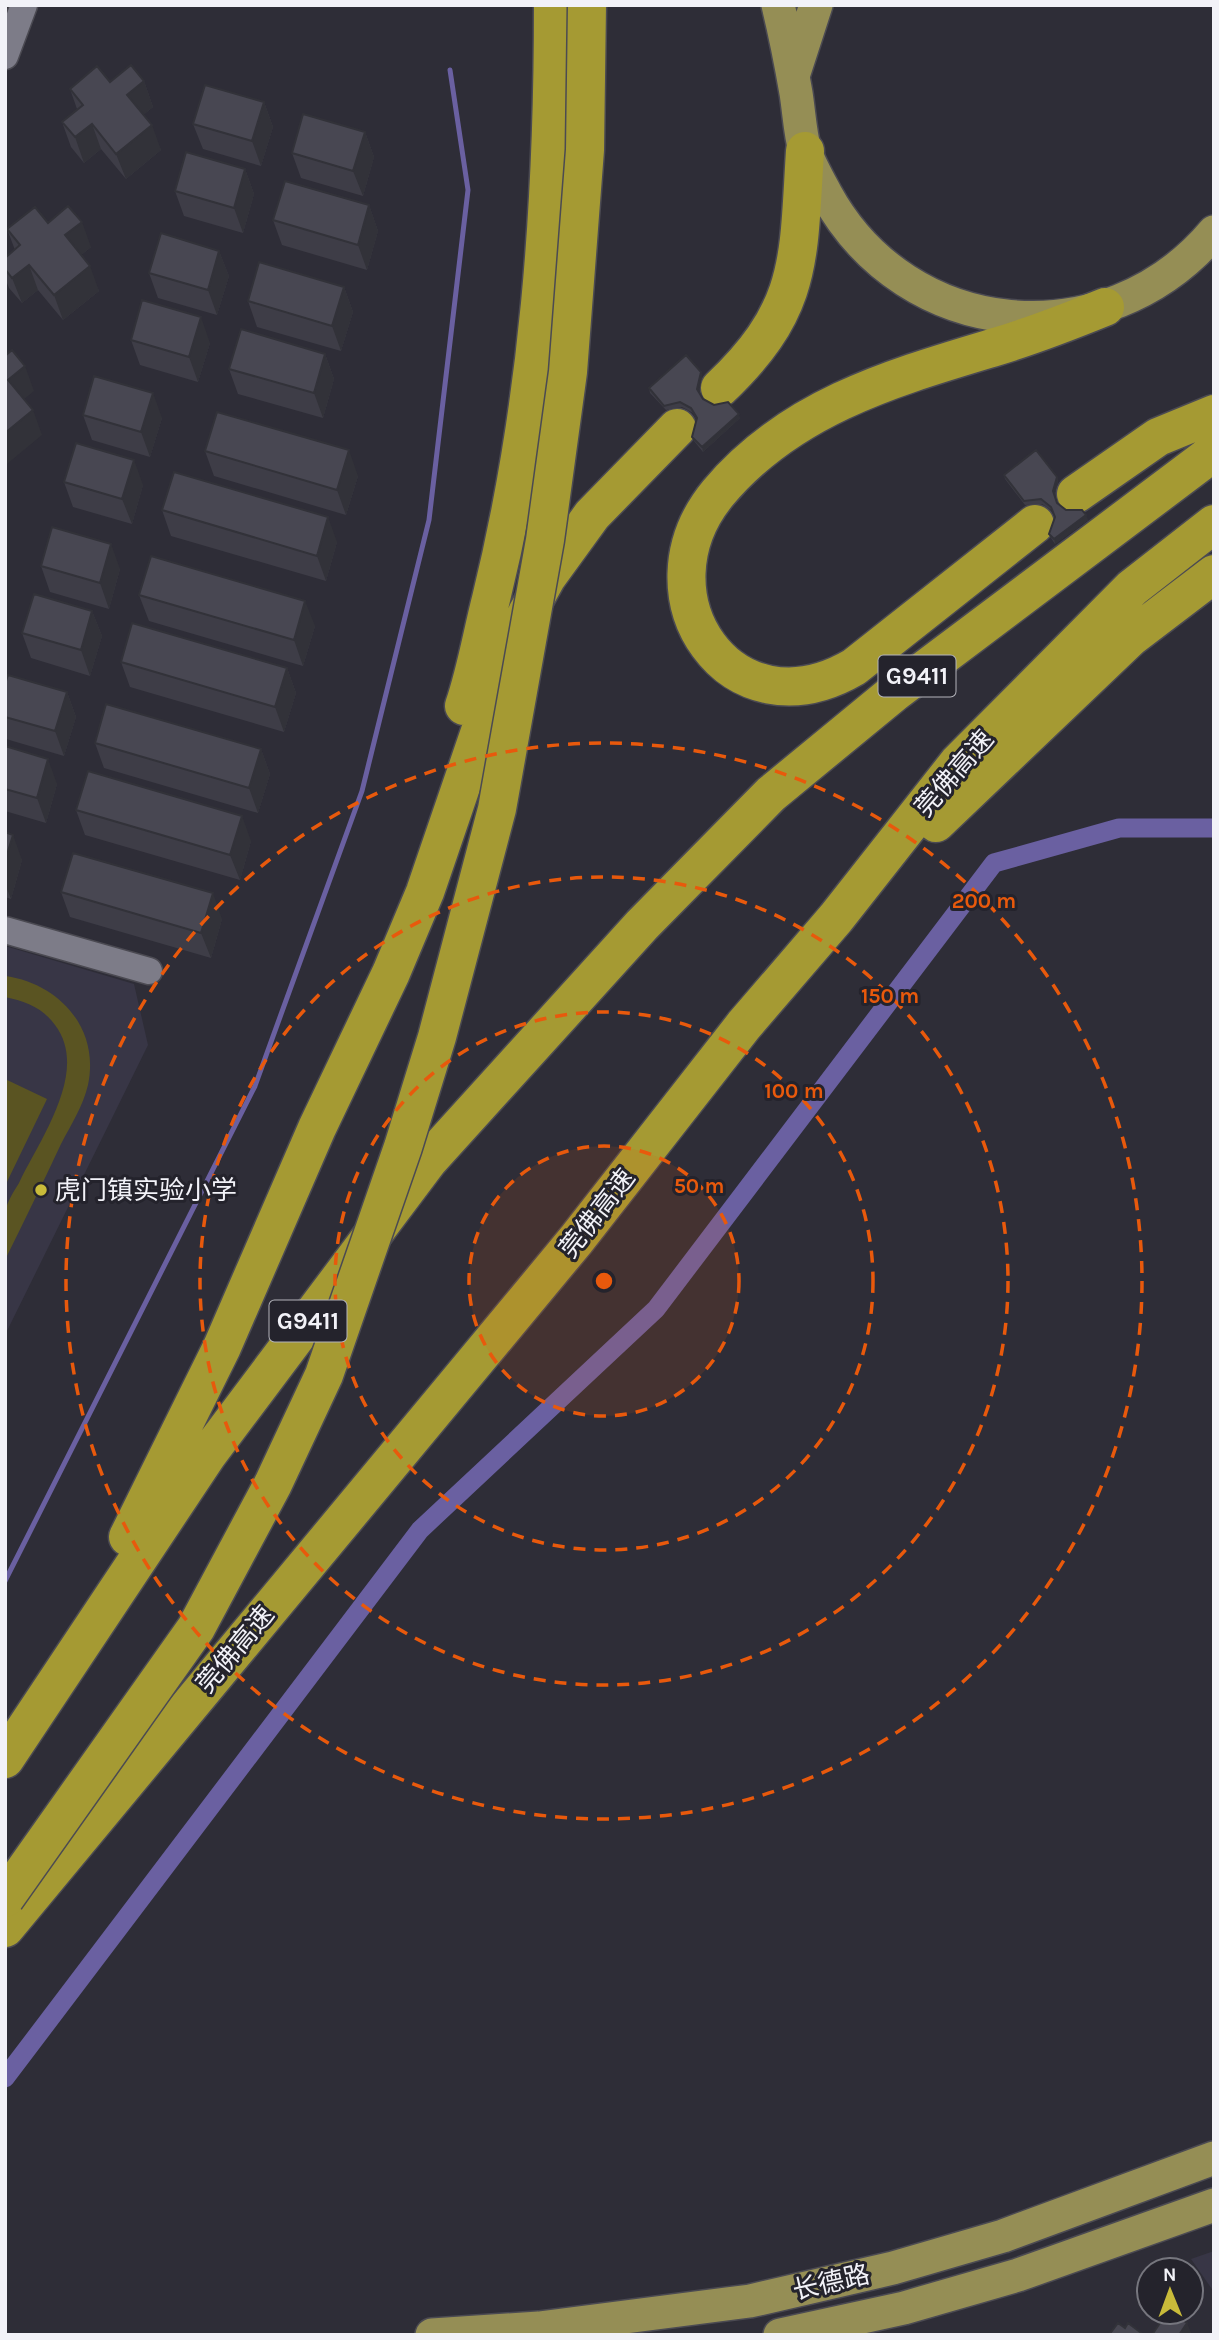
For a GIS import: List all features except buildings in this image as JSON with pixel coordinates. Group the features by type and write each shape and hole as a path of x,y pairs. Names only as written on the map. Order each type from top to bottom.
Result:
{"highway":[{"path":"317,1128 381,957 466,699 509,525 533,371 546,264 553,140 553,5"},
{"path":"5,1898 196,1628 273,1484 324,1375 404,1147 437,1037 497,809 545,540 568,372 584,163 587,5"},
{"path":"720,388 744,365 770,332 791,288 800,233 806,151"},
{"path":"1035,524 854,667 829,682 801,687 776,687 751,682 716,655 691,612 685,571 695,531 706,510 741,470 793,426 859,391 1041,333 1105,307"},
{"path":"1076,494 1158,436 1214,414"},
{"path":"317,1128 391,973 425,892 503,664 527,613 554,566 592,515 677,428"},
{"name":"G9411","path":"9,1752 208,1454 428,1161 642,925 771,794 895,692 1214,452"},
{"name":"莞佛高速","path":"5,1928 576,1240 744,1025 836,918 958,763 1132,589 1214,524"},
{"path":"836,918 1130,638 1214,574"},
{"name":"G9411","path":"9,1752 110,1572 162,1470 222,1347 317,1128"}],"main road":[{"path":"778,5 806,151 837,212 863,246 892,272 919,289 955,306 989,314 1028,319 1065,316 1105,307 1139,293 1168,276 1209,241"},
{"path":"793,76 816,5"},
{"name":"长德路","path":"432,2335 486,2333 621,2319 750,2301 880,2271 1003,2236 1214,2158"},
{"name":"长德路","path":"780,2335 904,2308 1018,2275 1214,2205"}],"street":[{"path":"5,56 24,5"},
{"path":"5,930 149,971"}],"shaded area":[{"name":"虎门镇实验小学","path":"5,946 134,984 148,1045 5,1335"},
{"path":"6,976 43,988 71,1012 88,1045 90,1064 88,1085 80,1108 5,1260 6,1208 58,1105 65,1084 67,1063 64,1043 50,1019 33,1006 5,997"},
{"path":"5,1079 47,1099 5,1186"},
{"path":"1214,2251 1214,2292 1205,2279 1205,2256 1200,2256"}],"waterway":[{"path":"5,1581 255,1086 362,791 429,520 468,190 450,70"},
{"path":"5,2078 420,1530 656,1309 994,863 1119,828 1214,828"}],"place":[{"name":"虎门镇实验小学","path":"41,1190"}]}
